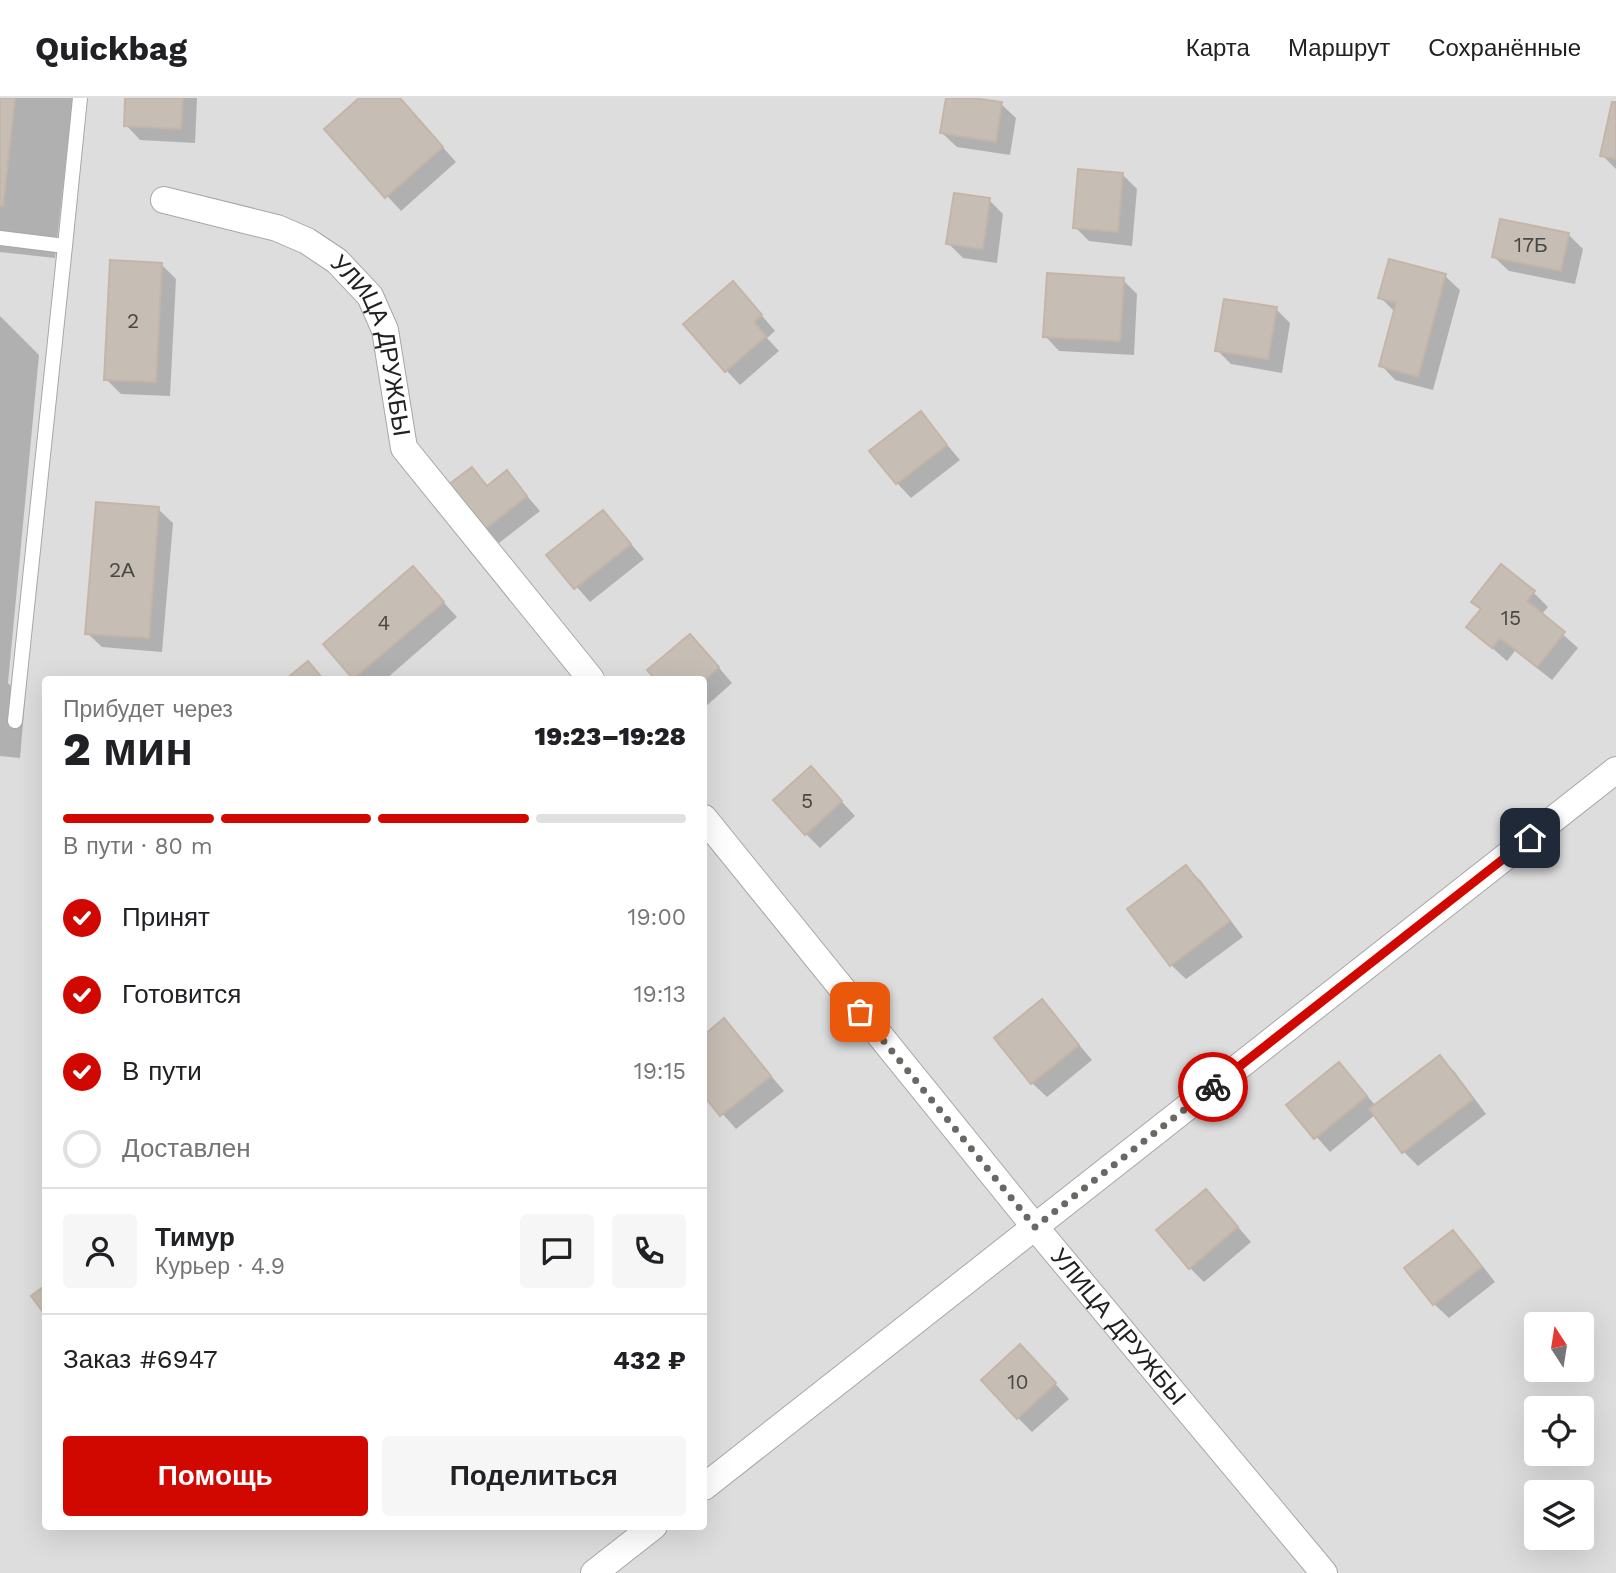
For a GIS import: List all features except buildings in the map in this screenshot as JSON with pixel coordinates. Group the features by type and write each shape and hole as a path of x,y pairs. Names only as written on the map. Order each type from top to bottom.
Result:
{"street":[{"name":"УЛИЦА ДРУЖБЫ","path":"164,200 277,228 307,241 337,261 370,296 385,330 404,448 589,676"},
{"path":"707,1485 1616,770"},
{"name":"УЛИЦА ДРУЖБЫ","path":"707,822 1035,1227 1324,1573"},
{"path":"594,1573 649,1530"}],"lane":[{"path":"15,721 80,98"},
{"path":"0,238 65,246"}],"shaded area":[{"path":"0,98 1616,98 1616,1573 0,1573"}],"way so far":[{"path":"860,1012 1035,1227 1213,1087"}],"route":[{"path":"1213,1087 1530,838"}]}
